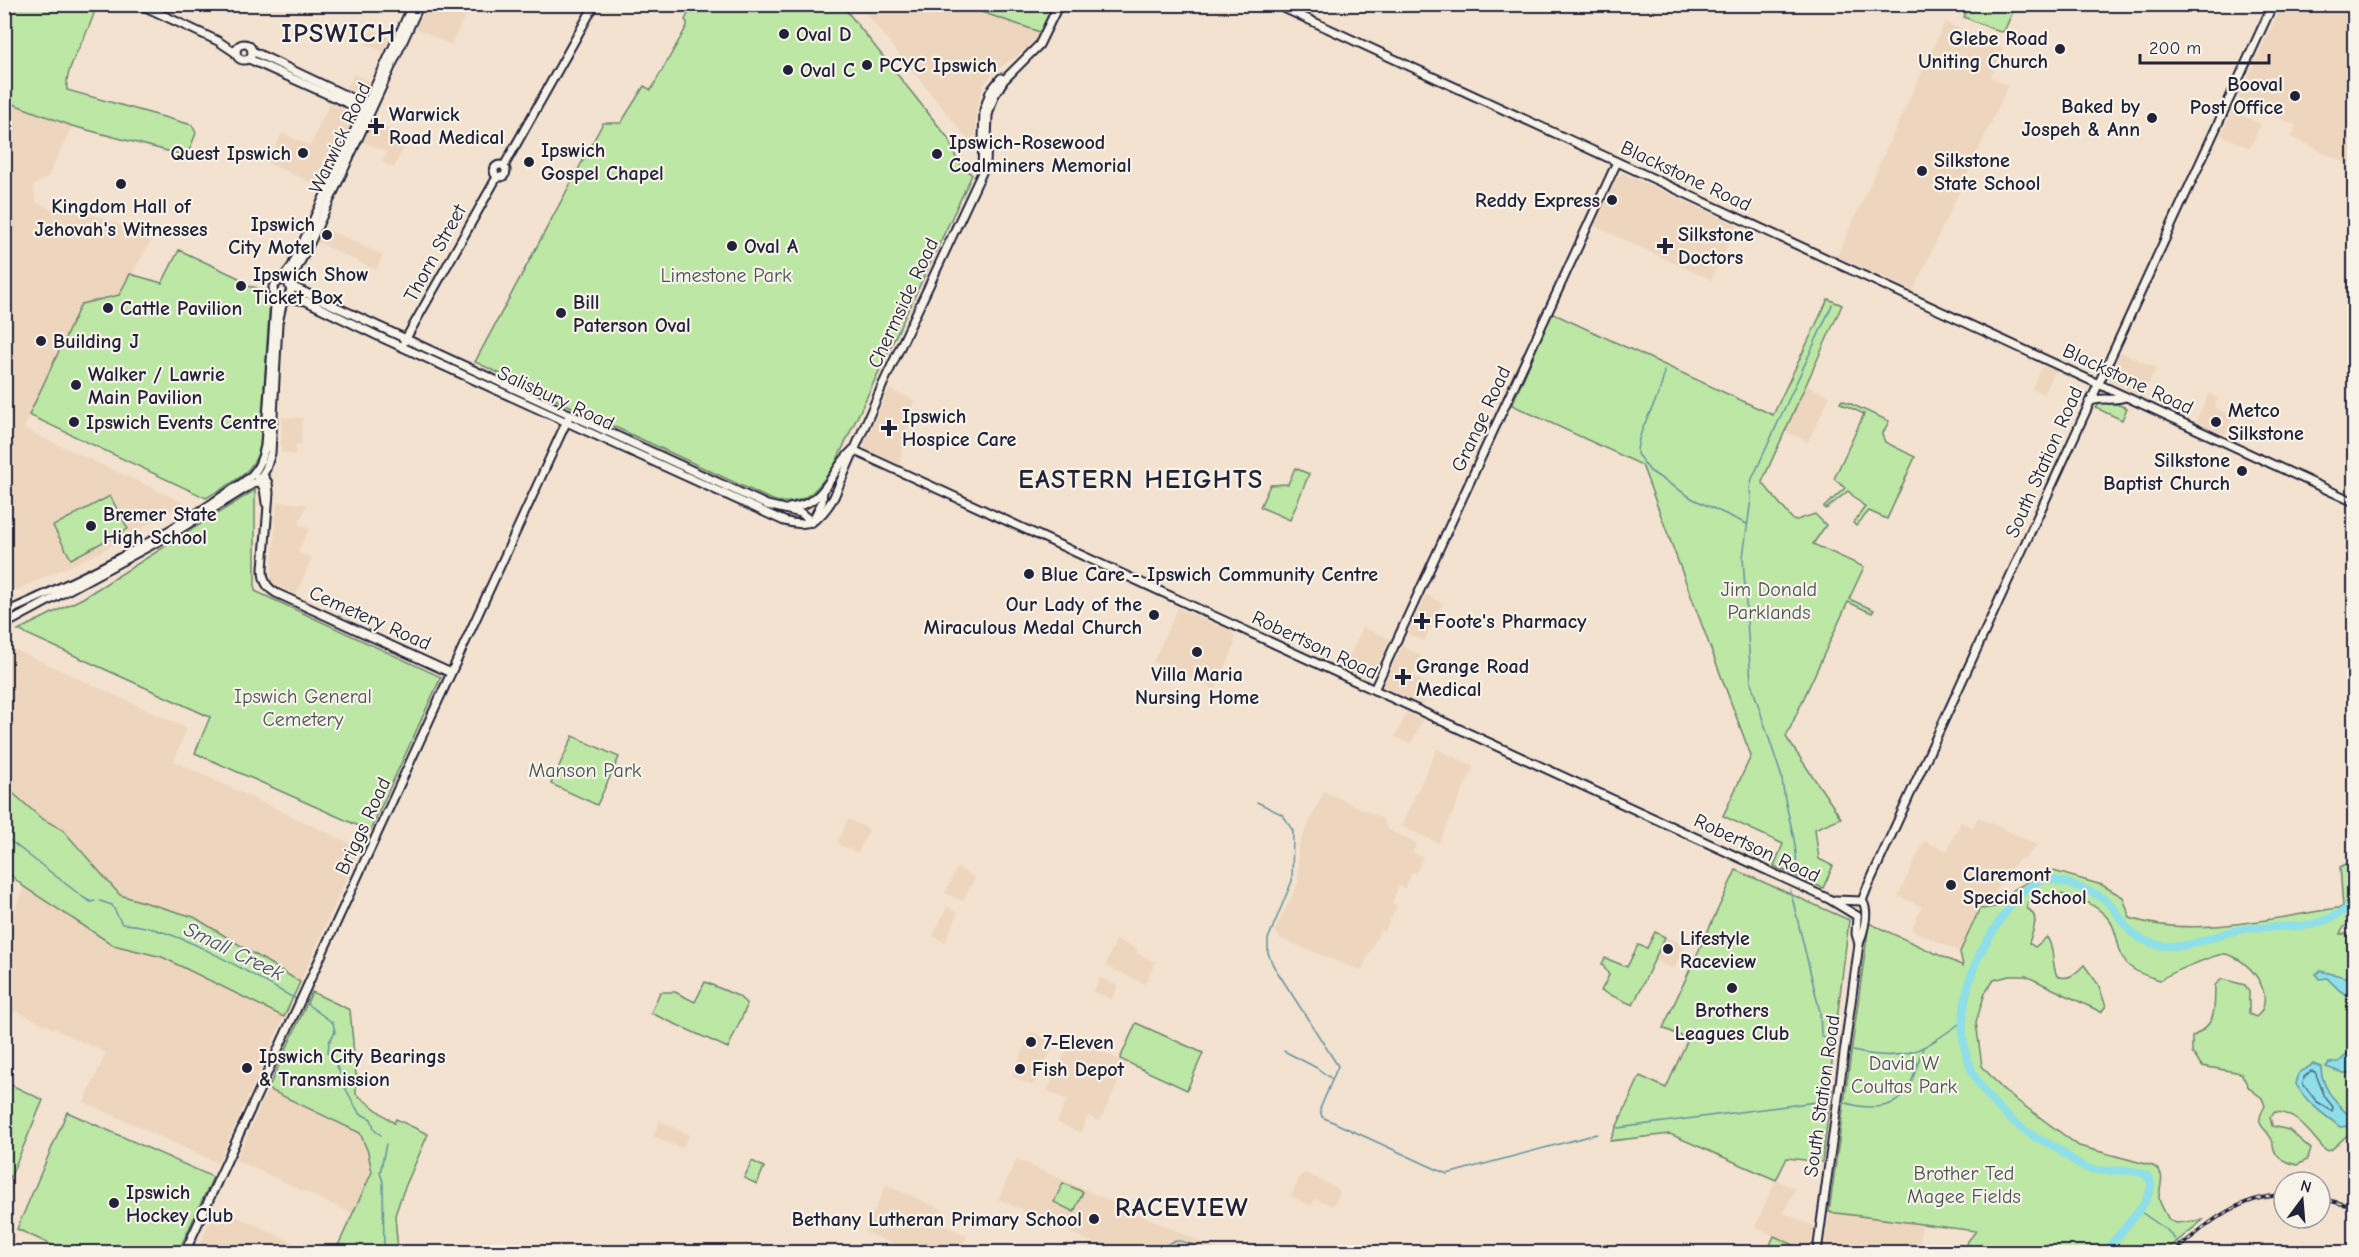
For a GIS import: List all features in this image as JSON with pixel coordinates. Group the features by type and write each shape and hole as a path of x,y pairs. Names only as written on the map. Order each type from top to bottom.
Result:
{"main road":[{"path":"139,4 218,41 241,59 250,55 368,109"},
{"name":"Warwick Road","path":"291,286 292,278 368,109 412,4"},
{"name":"Warwick Road","path":"282,279 292,266 420,4"},
{"name":"Thorn Street","path":"404,343 497,177 494,169 498,165 504,166 595,4"},
{"name":"Chermside Road","path":"812,522 824,513 834,497 851,460 853,450 982,170 983,119 988,97 1002,76 1020,63 1041,41 1059,4"},
{"name":"Blackstone Road","path":"1275,4 2355,502"},
{"name":"South Station Road","path":"1859,944 1855,914 1851,906 1858,902 2273,4"},
{"path":"399,34 408,31"},
{"path":"218,41 248,45 250,55"},
{"path":"236,53 240,45"},
{"name":"Grange Road","path":"1374,690 1617,162"},
{"path":"282,279 288,281 291,292 281,307 278,323 271,453 261,477 172,534 6,619 142,546 206,507 255,472 265,446 275,305 274,284 282,279"},
{"name":"Salisbury Road","path":"291,286 404,343"},
{"path":"273,293 278,298 287,299"},
{"name":"Salisbury Road","path":"287,299 306,301 404,343 758,505 790,523 812,522"},
{"path":"2089,402 2097,398 2118,400 2124,397"},
{"name":"Briggs Road","path":"185,1252 569,417"},
{"name":"Chermside Road","path":"812,522 822,502 823,491 853,450"},
{"name":"Robertson Road","path":"853,450 1829,899 1855,914"},
{"path":"255,472 261,477"},
{"name":"Cemetery Road","path":"261,477 267,507 263,575 268,587 276,593 451,673"},
{"path":"777,508 803,505 823,491"},
{"name":"Salisbury Road","path":"758,505 801,513 812,522"},
{"name":"Robertson Road","path":"1829,899 1858,902"},
{"path":"1855,914 1862,915 1866,911 1866,905 1858,902"},
{"name":"South Station Road","path":"1817,1252 1859,944 1866,911"}],"shaded area":[{"path":"427,4 470,5 451,45 416,28"},
{"path":"859,5 961,5 1040,32 1026,49 993,73 984,84 976,111 976,141 973,143"},
{"path":"2282,5 2354,5 2354,154 2350,165 2291,137 2296,126 2238,99"},
{"name":"Silkstone State School","path":"1945,22 2004,49 1991,77 2008,86 1913,291 1837,256"},
{"path":"373,30 389,37 384,52 366,44"},
{"path":"354,74 370,82 363,95 347,89"},
{"path":"4,101 72,126 48,177 33,186 36,202 51,209 58,204 65,203 152,239 120,295 67,333 24,429 185,503 99,553 5,595"},
{"path":"330,103 355,114 321,187 268,163 282,133 310,146"},
{"path":"2233,111 2261,124 2250,148 2223,136 2222,133"},
{"path":"372,122 408,138 394,168 382,162 387,152 363,142"},
{"path":"1623,173 1737,225 1711,280 1594,226 1616,179"},
{"path":"324,228 383,255 376,270 317,242"},
{"path":"2121,352 2156,368 2143,397 2110,381 2109,378"},
{"path":"2043,366 2055,371 2044,394 2032,389"},
{"path":"1806,385 1830,396 1808,442 1784,431"},
{"name":"Ipswich Hospice Care","path":"889,389 914,400 899,465 866,450 864,443"},
{"path":"2209,393 2218,398 2214,407 2233,417 2225,435 2196,421"},
{"path":"282,417 302,418 301,444 296,444 295,455 281,452"},
{"path":"277,502 307,504 299,524 309,529 298,552 312,558 296,595 271,582"},
{"path":"1426,595 1442,603 1424,641 1408,634"},
{"path":"1178,608 1232,632 1235,637 1234,647 1216,690 1153,662"},
{"path":"1363,627 1390,639 1372,677 1367,679 1343,669"},
{"path":"5,645 187,728 174,761 360,848 300,982 194,917 120,895 63,830 41,818 5,786"},
{"path":"1402,646 1421,656 1412,676 1432,685 1423,705 1383,687"},
{"path":"1407,712 1423,720 1411,744 1395,737"},
{"path":"1437,749 1474,766 1439,843 1401,826"},
{"path":"1324,791 1382,818 1387,829 1417,843 1413,853 1423,857 1416,873 1412,872 1405,888 1399,886 1392,903 1397,905 1385,931 1380,930 1361,971 1279,938 1275,930 1298,884 1298,847"},
{"name":"Claremont Special School","path":"1978,817 2038,845 2024,859 2021,858 2005,875 1992,897 1989,896 1983,910 1980,908 1960,952 1911,930 1922,907 1898,896 1924,841 1947,851 1961,822 1973,827"},
{"path":"848,819 869,829 858,853 838,842"},
{"path":"957,868 975,877 963,901 945,893"},
{"path":"24,887 113,945 162,957 284,1017 218,1163 84,1102 106,1053 14,1010 5,1029 5,933"},
{"path":"947,907 958,913 945,942 933,936"},
{"path":"1665,937 1685,945 1674,969 1654,960"},
{"path":"1116,940 1137,949 1136,953 1155,962 1145,984 1106,966"},
{"path":"1100,978 1118,986 1112,1000 1093,991"},
{"path":"1032,1032 1051,1041 1054,1045 1033,1086 1011,1076"},
{"path":"1072,1038 1127,1063 1100,1121 1088,1116 1080,1133 1057,1122 1067,1100 1047,1091"},
{"path":"268,1089 361,1133 372,1172 353,1214 236,1160"},
{"path":"660,1121 689,1135 684,1146 680,1148 653,1136"},
{"name":"Bethany Lutheran Primary School","path":"1017,1159 1224,1252 1102,1252 1104,1248 998,1199"},
{"path":"1305,1173 1337,1188 1340,1193 1334,1205 1315,1199 1311,1206 1291,1196 1301,1175"},
{"path":"1776,1180 1795,1189 1784,1213 1814,1226 1810,1252 1755,1227"},
{"path":"886,1185 943,1210 938,1222 967,1236 959,1252 910,1252 865,1232"},
{"path":"216,1207 314,1252 196,1252"},
{"path":"1829,1212 1922,1224 1918,1252 1824,1252"}],"green space":[{"path":"4,5 96,5 70,69 67,90 192,125 196,133 187,156 72,126 5,101"},
{"name":"Limestone Park","path":"692,5 842,5 948,138 957,160 972,175 834,466 824,480 806,497 790,502 766,498 475,362 603,123 621,123 644,86 651,90 687,26 685,20"},
{"path":"961,5 1053,5 1040,32"},
{"path":"1952,5 2016,5 2004,31 2000,32 1964,17 1966,11"},
{"path":"179,250 239,278 239,284 260,290 270,301 260,446 257,456 240,477 206,498 29,415 81,304 119,295 130,274 162,283"},
{"name":"Jim Donald Parklands","path":"1828,299 1842,305 1762,482 1794,521 1815,514 1826,525 1813,544 1864,567 1849,599 1874,610 1872,613 1848,602 1786,737 1841,818 1815,829 1819,859 1833,866 1823,888 1774,866 1783,844 1723,816 1751,756 1642,465 1512,405 1552,313 1773,415"},
{"path":"1842,400 1889,421 1882,435 1885,442 1915,457 1887,519 1869,511 1856,526 1853,523 1865,507 1848,491 1826,509 1824,507 1845,488 1834,479 1864,414 1840,403"},
{"path":"2100,403 2116,404 2127,408 2122,420 2096,408"},
{"path":"1295,468 1309,474 1290,520 1260,507 1270,485 1288,484"},
{"name":"Ipswich General Cemetery","path":"255,490 255,591 441,677 370,831 195,753 210,717 18,630 83,598"},
{"path":"110,496 128,529 71,559 53,526"},
{"name":"Manson Park","path":"573,736 619,757 597,805 551,784"},
{"path":"5,786 41,818 63,830 120,895 194,917 300,982 284,1017 162,957 113,945 24,887 5,870"},
{"path":"2354,860 2354,922 2344,927 2340,934 2347,934 2354,942 2354,1129 2331,1150 2326,1151 2297,1120 2275,1112 2270,1117 2272,1126 2289,1130 2311,1149 2307,1160 2297,1165 2280,1158 2275,1153 2272,1140 2260,1122 2265,1106 2262,1098 2249,1088 2241,1073 2202,1066 2192,1053 2192,1037 2206,1026 2213,1016 2215,985 2222,979 2245,985 2249,991 2249,1014 2256,1017 2262,1009 2263,990 2252,971 2244,963 2225,954 2193,964 2160,980 2151,977 2127,964 2122,956 2113,925 2098,909 2072,896 2045,894 2028,902 2027,908 2035,919 2029,943 2035,947 2047,937 2057,976 2069,977 2084,965 2098,984 2106,1006 2101,1012 2026,976 2009,976 1994,980 1985,993 1976,1022 1982,1066 2004,1091 2079,1146 2157,1169 2162,1179 2159,1200 2169,1220 2176,1223 2203,1220 2164,1252 1965,1252 1968,1241 1976,1231 1829,1212 1869,923 1963,966 1960,952 1980,908 2000,906 2011,891 2050,870 2102,885 2123,897 2130,918 2180,927 2236,924 2343,907 2340,867"},
{"path":"1736,870 1849,920 1822,1162 1787,1158 1776,1180 1670,1134 1610,1141 1640,1076 1666,1088 1688,1039 1663,1028"},
{"path":"1655,932 1665,937 1633,1005 1601,991 1609,975 1602,964 1605,958 1627,967 1638,945 1647,948"},
{"path":"705,982 738,996 746,1003 746,1008 728,1048 651,1013 660,992 675,992 695,1002"},
{"path":"312,992 350,1010 356,1075 374,1079 374,1081 356,1078 356,1094 394,1123 396,1119 428,1134 395,1215 398,1252 335,1252 372,1172 368,1152 360,1133 268,1089"},
{"path":"1136,1023 1203,1053 1187,1090 1120,1059"},
{"path":"5,1082 43,1100 5,1190"},
{"name":"Ipswich Hockey Club","path":"67,1112 213,1177 178,1252 67,1252 17,1229"},
{"path":"752,1161 764,1167 757,1184 744,1178"},
{"path":"1063,1183 1083,1192 1074,1212 1054,1202"},
{"path":"1774,1236 1809,1252 1767,1252"}],"water":[{"path":"2320,971 2354,979 2354,999 2340,991 2327,978 2319,979 2316,974"},
{"path":"2354,1051 2354,1073 2343,1073 2326,1067 2329,1063 2339,1062 2349,1052"},
{"path":"2313,1064 2321,1067 2327,1089 2341,1108 2352,1118 2353,1121 2349,1126 2340,1127 2322,1113 2310,1103 2296,1084 2299,1073"}],"waterway":[{"path":"1796,875 1796,851 1782,778 1751,683 1743,557 1752,479 1832,305"},
{"path":"1664,371 1659,393 1641,433 1637,454 1650,471 1693,499 1747,524"},
{"path":"1257,802 1283,815 1293,831 1292,881 1268,939 1268,953 1273,965 1338,1066 1320,1109 1322,1117 1447,1174 1597,1134"},
{"name":"Small Creek","path":"4,836 84,898 91,902 95,901"},
{"path":"2104,1252 2133,1219 2146,1199 2151,1183 2148,1177 2134,1172 2089,1169 2035,1137 2020,1127 1993,1102 1973,1073 1967,1057 1963,1039 1963,1020 1968,987 1974,967 2002,918 2032,885 2047,879 2070,884 2098,895 2107,901 2136,936 2159,945 2169,946 2189,944 2247,928 2310,925 2333,917 2354,904"},
{"path":"1790,889 1820,1012 1821,1035 1836,1047"},
{"name":"Small Creek","path":"100,901 112,905 122,924 143,926 188,942 211,952 296,999"},
{"name":"Small Creek","path":"307,1004 333,1023 335,1032 329,1042 328,1053 339,1070 342,1082 359,1113 371,1119 375,1131 381,1135"},
{"path":"1853,1051 1886,1056 1912,1052 1936,1040 1963,1021"},
{"path":"1844,1102 1872,1107 1895,1102 1908,1088 1923,1048"},
{"path":"1284,1051 1317,1068 1332,1079"},
{"path":"1618,1128 1831,1100"},
{"path":"4,1120 11,1122"},
{"name":"Small Creek","path":"384,1252 383,1182 380,1173 386,1144"},
{"path":"2138,1210 2167,1230 2180,1245"},
{"path":"1158,1252 1171,1242 1177,1241 1189,1243 1210,1252"},
{"path":"2183,1249 2186,1252"}],"railway":[{"path":"2174,1252 2224,1213 2252,1200 2272,1196"},
{"path":"2332,1201 2354,1207"}],"place":[{"name":"Oval D","path":"784,34"},
{"name":"Glebe Road Uniting Church","path":"2060,49"},
{"name":"PCYC Ipswich","path":"867,65"},
{"name":"Oval C","path":"788,70"},
{"name":"Booval Post Office","path":"2295,96"},
{"name":"Baked by Jospeh & Ann","path":"2152,118"},
{"name":"Warwick Road Medical","path":"376,126"},
{"name":"Quest Ipswich","path":"303,153"},
{"name":"Ipswich-Rosewood Coalminers Memorial","path":"937,154"},
{"name":"Ipswich Gospel Chapel","path":"529,162"},
{"name":"Silkstone State School","path":"1922,171"},
{"name":"Kingdom Hall of Jehovah's Witnesses","path":"121,184"},
{"name":"Reddy Express","path":"1612,200"},
{"name":"Ipswich City Motel","path":"327,235"},
{"name":"Oval A","path":"732,246"},
{"name":"Silkstone Doctors","path":"1665,246"},
{"name":"Ipswich Show Ticket Box","path":"241,286"},
{"name":"Cattle Pavilion","path":"108,308"},
{"name":"Bill Paterson Oval","path":"561,313"},
{"name":"Building J","path":"41,341"},
{"name":"Walker / Lawrie Main Pavilion","path":"76,385"},
{"name":"Ipswich Events Centre","path":"74,422"},
{"name":"Metco Silkstone","path":"2216,422"},
{"name":"Ipswich Hospice Care","path":"889,428"},
{"name":"Silkstone Baptist Church","path":"2242,471"},
{"name":"Bremer State High School","path":"91,526"},
{"name":"Blue Care - Ipswich Community Centre","path":"1029,574"},
{"name":"Our Lady of the Miraculous Medal Church","path":"1154,615"},
{"name":"Foote's Pharmacy","path":"1422,621"},
{"name":"Villa Maria Nursing Home","path":"1197,652"},
{"name":"Grange Road Medical","path":"1403,677"},
{"name":"Claremont Special School","path":"1951,885"},
{"name":"Lifestyle Raceview","path":"1668,949"},
{"name":"Brothers Leagues Club","path":"1732,988"},
{"name":"7-Eleven","path":"1031,1042"},
{"name":"Ipswich City Bearings & Transmission","path":"247,1068"},
{"name":"Fish Depot","path":"1020,1069"},
{"name":"Ipswich Hockey Club","path":"114,1203"},
{"name":"Bethany Lutheran Primary School","path":"1094,1219"}],"district":[{"name":"IPSWICH","path":"339,34"},
{"name":"EASTERN HEIGHTS","path":"1141,480"},
{"name":"RACEVIEW","path":"1182,1208"}],"park label":[{"name":"David W Coultas Park","path":"1904,1074"},
{"name":"Brother Ted Magee Fields","path":"1964,1184"}]}
